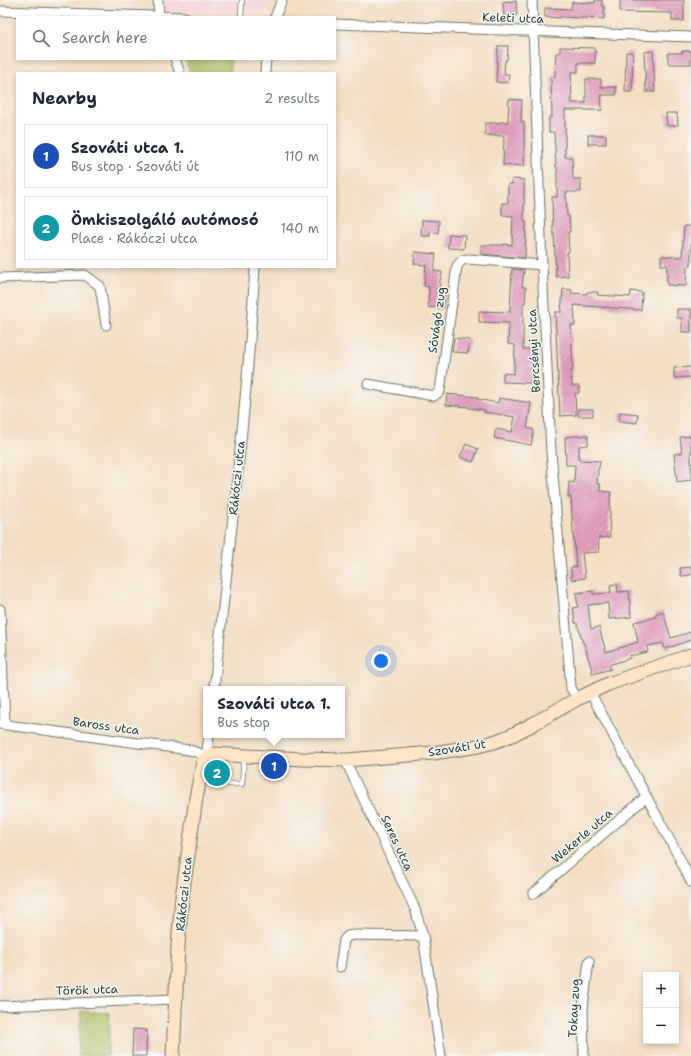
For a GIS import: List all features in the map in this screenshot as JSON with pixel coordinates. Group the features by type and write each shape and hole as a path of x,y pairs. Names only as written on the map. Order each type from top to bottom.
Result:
{"main road":[{"name":"Szováti út","path":"206,758 213,754 347,760 433,753 462,749 494,742 512,735 590,692 691,655"},
{"name":"Rákóczi utca","path":"173,1056 178,946 182,897 196,798 203,762 206,758"}],"street":[{"path":"0,11 159,16 158,0"},
{"path":"275,16 282,0"},
{"name":"Bercsényi utca","path":"532,0 551,451 571,688 577,698"},
{"name":"Keleti utca","path":"336,24 533,30 691,37"},
{"path":"175,60 180,72"},
{"path":"265,72 266,60"},
{"name":"Sóvágó zug","path":"368,384 434,396 440,391 457,266 462,260 468,259 542,265"},
{"name":"Rákóczi utca","path":"214,686 245,405 255,268"},
{"path":"0,278 85,275 100,286 106,326"},
{"path":"0,609 2,724"},
{"path":"590,692 691,882"},
{"name":"Baross utca","path":"2,724 189,750 199,753 206,758"},
{"name":"Rákóczi utca","path":"206,758 209,738"},
{"name":"Seres utca","path":"347,760 348,766 415,909 423,936 441,1056"},
{"name":"Wekerle utca","path":"533,894 646,797"},
{"path":"340,966 344,940 348,936 423,936"},
{"name":"Tokay zug","path":"584,1056 583,1008 589,961"},
{"name":"Török utca","path":"0,1006 176,999"}],"lane":[{"path":"241,16 242,0"},
{"path":"229,784 242,784 244,756"}],"shaded area":[{"path":"165,0 269,0 263,12 164,11"}],"green space":[{"path":"185,60 231,60 230,72 190,72"},
{"path":"81,1011 110,1013 108,1056 78,1056"}],"building":[{"path":"595,0 602,0 602,6 604,6 604,19 545,17 545,8 571,9 572,2 595,3"},
{"path":"620,0 684,0 684,21 672,21 672,13 620,12"},
{"path":"516,1 517,15 504,16 503,2"},
{"path":"498,46 508,46 504,74 509,74 508,83 496,82"},
{"path":"560,47 595,48 595,63 578,63 578,72 571,72 572,103 586,103 586,79 601,79 601,87 616,87 616,95 601,95 602,110 565,110 565,157 572,157 573,179 581,179 581,192 566,192 567,216 569,216 570,232 568,232 569,252 567,252 568,276 556,277 552,197 557,197 557,167 554,132 549,132 549,117 552,117 551,77 555,77 556,53 560,53"},
{"path":"653,51 655,92 646,92 644,52"},
{"path":"682,51 691,51 691,64 668,64 668,53 682,53"},
{"path":"626,52 633,52 632,92 625,92"},
{"path":"509,99 522,100 521,122 524,122 524,166 503,165 504,136 485,135 485,123 508,122"},
{"path":"666,113 677,113 678,125 667,126"},
{"path":"588,135 606,135 606,144 588,144"},
{"path":"512,179 524,180 524,221 526,221 525,258 481,254 481,245 512,245 513,216 502,215 502,203 508,203 508,184 512,184"},
{"path":"422,220 439,221 438,233 430,232 430,236 421,236"},
{"path":"684,226 691,226 691,266 687,266 686,286 667,285 667,265 661,265 661,256 682,257"},
{"path":"449,234 465,235 464,249 448,248"},
{"path":"415,252 436,254 434,271 442,272 439,293 445,293 443,308 428,307 429,287 424,286 426,265 414,264"},
{"path":"512,269 524,270 522,287 526,287 525,303 523,303 523,349 532,349 530,383 503,382 503,373 514,374 515,345 508,344 509,323 479,322 479,311 510,312"},
{"path":"563,289 572,290 571,293 587,294 587,292 598,292 597,295 630,297 631,291 642,292 641,310 574,305 575,325 571,325 573,370 571,371 572,386 579,386 579,393 575,393 576,415 560,416 555,312 561,312"},
{"path":"677,309 691,309 691,332 682,332 682,318 677,318"},
{"path":"454,338 470,340 468,353 452,352"},
{"path":"691,367 691,377 674,378 674,368"},
{"path":"447,394 478,397 477,399 498,403 499,398 531,403 527,428 534,430 531,445 494,438 496,429 512,432 515,417 484,412 485,410 469,407 446,405"},
{"path":"578,409 593,409 593,416 578,416"},
{"path":"620,412 638,414 637,423 619,421"},
{"path":"588,435 588,445 579,446 579,460 600,461 597,484 600,484 600,491 611,492 609,518 610,537 598,538 599,552 582,553 585,578 572,580 571,567 576,567 571,497 568,497 569,482 574,483 575,465 566,465 565,437"},
{"path":"691,436 691,480 677,482 674,454 682,453 680,437"},
{"path":"466,444 478,449 473,462 460,457"},
{"path":"691,567 691,575 681,576 680,568"},
{"path":"617,584 618,592 629,591 631,617 609,619 608,603 588,605 591,629 599,627 606,652 638,642 634,622 656,617 655,614 663,611 671,638 691,632 691,640 665,649 663,643 647,646 648,652 629,656 630,658 609,665 611,669 593,674 577,623 575,623 573,608 578,607 576,593 593,591 593,594 611,593 610,585"},
{"path":"211,764 225,765 223,782 208,781"},
{"path":"133,1029 147,1030 146,1056 132,1056"}],"place":[{"name":"Szováti utca 1.","path":"274,766"},
{"name":"Ömkiszolgáló autómosó","path":"217,773"}]}
